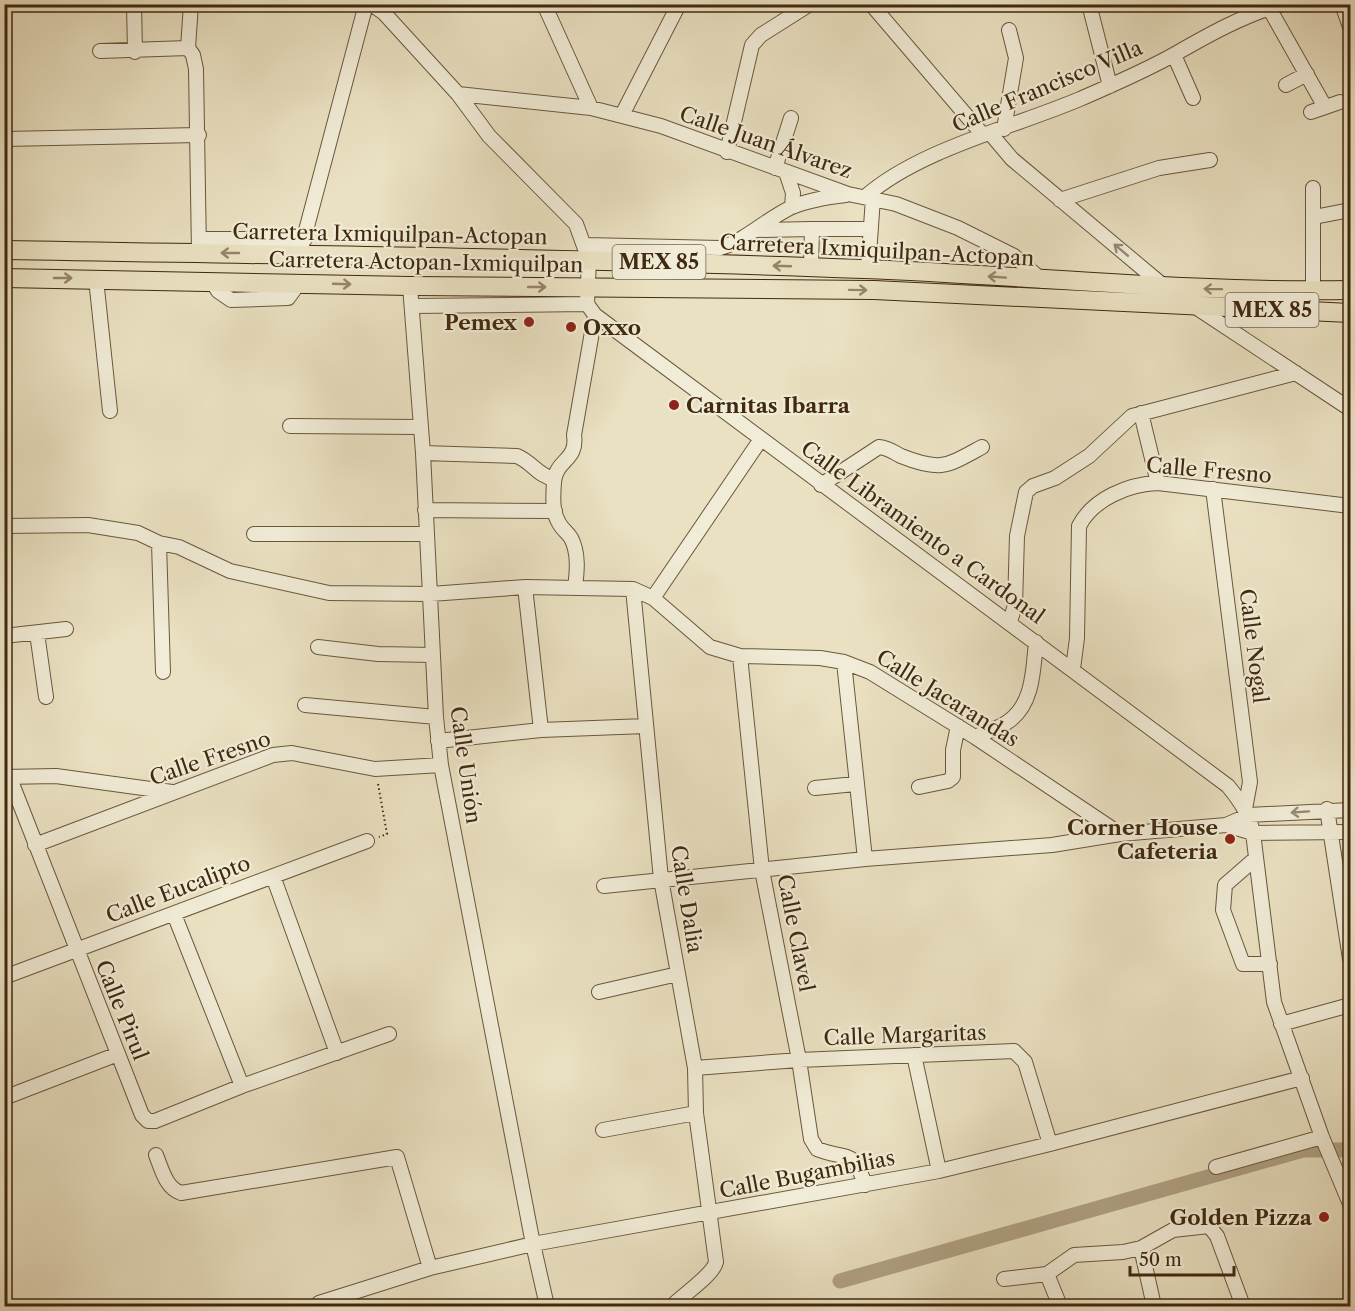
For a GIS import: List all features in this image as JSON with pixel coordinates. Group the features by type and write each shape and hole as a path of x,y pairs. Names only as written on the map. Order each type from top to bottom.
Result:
{"main road":[{"name":"Carretera Ixmiquilpan-Actopan","path":"4,250 302,246 588,252 1166,288 1350,290"},
{"name":"Carretera Actopan-Ixmiquilpan","path":"4,278 410,286 590,302 874,290 1350,313"}],"street":[{"path":"134,4 135,52"},
{"path":"191,4 188,48 193,55 196,69 199,246"},
{"path":"302,246 366,4"},
{"path":"371,4 384,13 458,94 489,136 576,224 588,252 590,302 574,435 576,446 572,455 559,466 554,479 555,511 558,523 571,539 576,553 574,588"},
{"path":"544,4 591,108"},
{"path":"622,115 679,4"},
{"path":"727,152 752,45 761,35 810,4"},
{"path":"871,4 992,132 1012,159 1060,200 1166,288 1350,409"},
{"path":"1089,4 1110,86"},
{"path":"1342,4 1350,27"},
{"path":"1276,6 1325,107"},
{"name":"Calle Francisco Villa","path":"869,197 878,185 901,171 992,132 1110,86 1174,55 1221,27 1276,6"},
{"path":"992,132 1016,58 1009,30"},
{"path":"100,51 135,52 188,48"},
{"path":"1174,55 1193,98"},
{"path":"1286,85 1307,74"},
{"name":"Calle Juan Álvarez","path":"458,94 591,108 622,115 848,194 896,204 967,233 1014,256 1043,280"},
{"path":"1311,112 1340,102"},
{"path":"791,118 781,170 793,194 792,207"},
{"path":"4,139 198,135"},
{"path":"1060,200 1159,168 1210,160"},
{"path":"1313,188 1313,291"},
{"path":"588,252 720,248 740,243 753,230 792,207 818,199 848,194"},
{"path":"868,269 871,229 869,197"},
{"path":"1314,217 1350,210"},
{"path":"811,267 812,229"},
{"path":"753,230 871,229"},
{"path":"96,279 110,411"},
{"name":"Calle Unión","path":"410,286 423,453 432,655 441,765 533,1244 547,1306"},
{"path":"412,306 590,302"},
{"name":"Calle Libramiento a Cardonal","path":"590,302 761,439 1228,786 1247,812"},
{"path":"1010,622 1015,605 1017,536 1026,492 1089,456 1119,426 1141,413 1296,373"},
{"path":"1141,413 1158,483"},
{"path":"290,426 420,427"},
{"path":"653,598 761,439"},
{"path":"821,484 879,447 888,448 922,464 948,466 982,447"},
{"path":"423,453 517,456 526,460 545,477 554,479"},
{"name":"Calle Fresno","path":"1073,669 1077,638 1079,526 1085,514 1094,506 1135,484 1158,483 1350,506"},
{"name":"Calle Nogal","path":"1213,489 1250,782 1247,812"},
{"path":"425,510 555,511"},
{"name":"Calle Jacarandas","path":"4,526 88,525 138,533 159,543 179,547 230,571 330,593 431,594 525,587 633,589 653,598 710,647 740,656 820,658 844,662 870,672 975,737 1120,834"},
{"path":"254,534 427,534"},
{"path":"159,543 163,672"},
{"path":"525,587 541,730"},
{"name":"Calle Dalia","path":"633,589 661,879 695,1068 696,1113 716,1262 714,1270 688,1289 672,1306"},
{"path":"4,636 66,628"},
{"path":"37,633 46,697"},
{"path":"975,737 1010,720 1025,703 1031,686 1036,642"},
{"path":"318,647 378,654 432,655"},
{"name":"Calle Clavel","path":"740,656 762,870 800,1060 811,1138 817,1149 853,1159 859,1167 865,1185"},
{"path":"844,662 855,784 865,859"},
{"path":"305,705 436,717"},
{"path":"438,741 541,730 646,726"},
{"path":"919,786 948,781 953,777 953,750 958,726"},
{"name":"Calle Fresno","path":"35,845 273,755 292,753 375,769 441,765"},
{"path":"7,777 56,776 173,792"},
{"name":"Calle Pirul","path":"7,777 142,1115 148,1121 155,1121 242,1086"},
{"path":"815,788 855,784"},
{"path":"1327,809 1350,959"},
{"path":"1226,825 1247,812 1350,810"},
{"path":"1247,812 1256,858 1274,1002 1324,1142 1350,1202"},
{"path":"604,886 865,859 1052,845 1120,834 1226,825 1252,833 1350,832"},
{"name":"Calle Eucalipto","path":"4,977 367,841"},
{"path":"1256,858 1225,885 1223,910 1243,964 1270,964"},
{"path":"273,876 337,1053"},
{"path":"174,914 242,1086 389,1034"},
{"path":"599,992 678,974"},
{"path":"1281,1024 1350,1005"},
{"name":"Calle Margaritas","path":"695,1068 800,1060 1014,1051 1021,1055 1050,1144"},
{"path":"4,1098 118,1054"},
{"path":"914,1055 939,1171"},
{"name":"Calle Bugambilias","path":"319,1303 430,1268 533,1244 939,1171 1302,1078"},
{"path":"603,1130 696,1113"},
{"path":"1216,1167 1324,1142"},
{"path":"156,1155 173,1191 181,1194 397,1157 430,1268"},
{"path":"1004,1280 1047,1274 1074,1255 1123,1252 1141,1248 1173,1230 1209,1226 1217,1236 1243,1306"},
{"path":"1141,1248 1155,1306"},
{"path":"1047,1274 1060,1306"},
{"path":"1345,1306 1350,1304"}],"path":[{"path":"367,841 387,834 375,769"}],"waterway":[{"path":"840,1281 1303,1150 1350,1150"}],"place":[{"name":"Pemex","path":"529,322"},
{"name":"Oxxo","path":"571,327"},
{"name":"Carnitas Ibarra","path":"674,405"},
{"name":"Corner House Cafeteria","path":"1230,839"},
{"name":"Golden Pizza","path":"1324,1217"}]}
